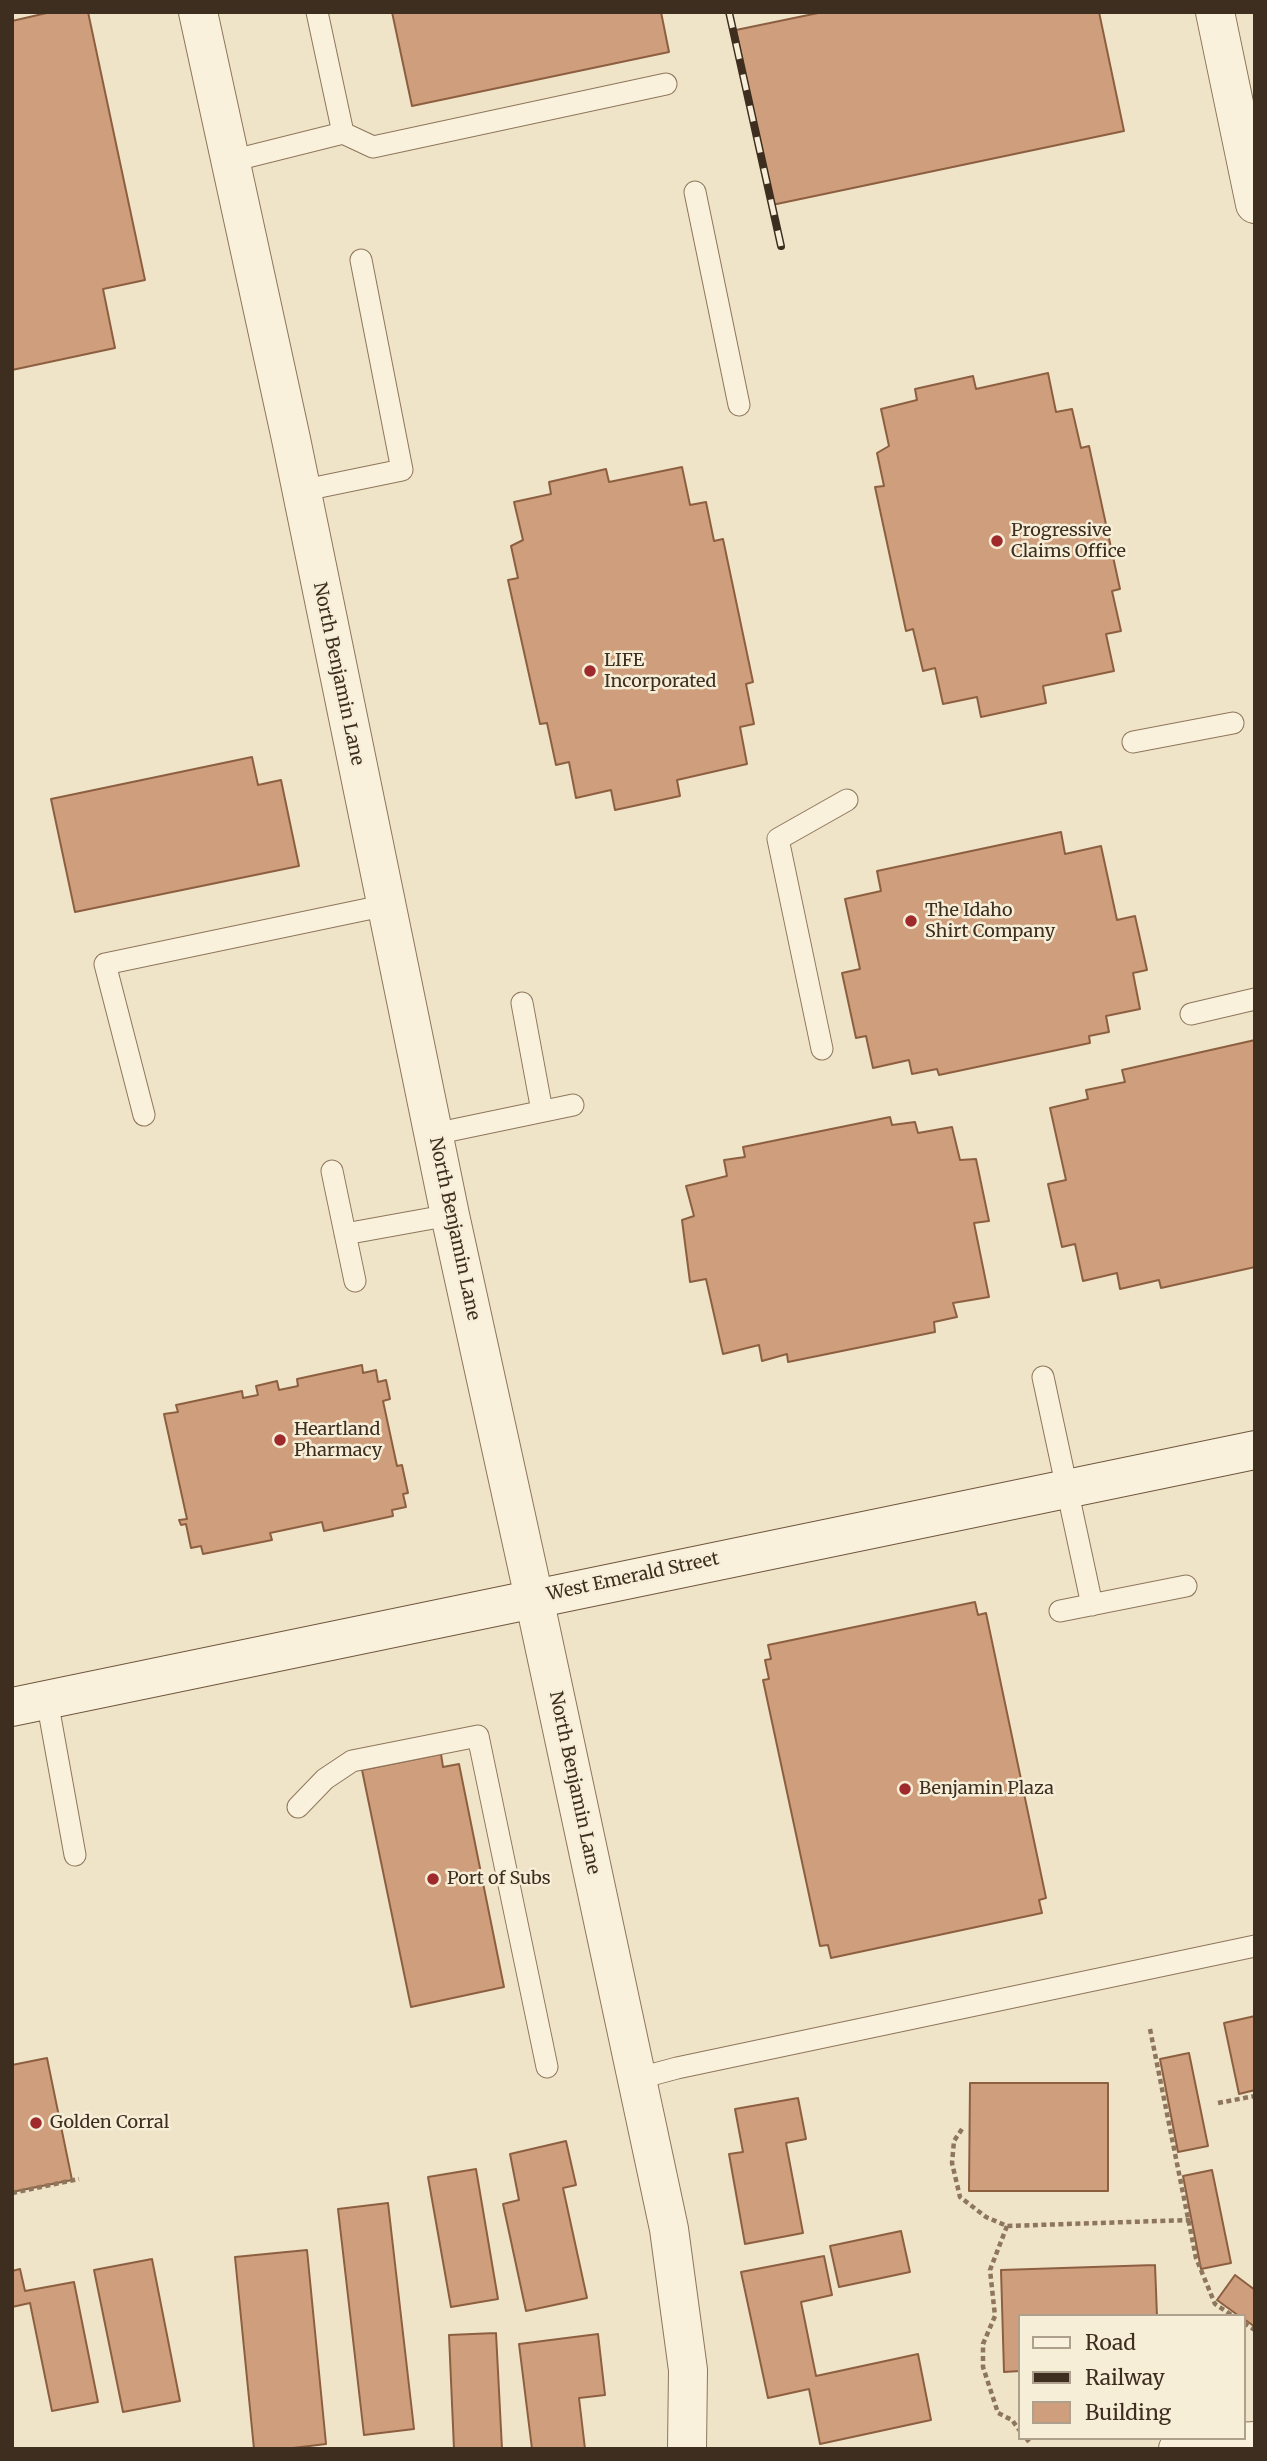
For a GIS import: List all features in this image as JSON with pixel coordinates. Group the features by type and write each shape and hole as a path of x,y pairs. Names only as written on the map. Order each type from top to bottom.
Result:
{"street":[{"name":"North Benjamin Lane","path":"198,12 290,439 450,1215 670,2228 688,2370 687,2449"},
{"path":"1215,12 1243,87 1255,203"},
{"name":"West Emerald Street","path":"29,1703 1255,1450"},
{"path":"1178,2449 1255,2441"}],"lane":[{"path":"317,12 342,133"},
{"path":"230,161 342,133 373,147 666,84"},
{"path":"695,192 739,405"},
{"path":"300,491 402,470 361,260"},
{"path":"1133,742 1233,723"},
{"path":"822,1049 778,839 847,800"},
{"path":"144,1115 105,964 387,905"},
{"path":"1191,1014 1255,999"},
{"path":"522,1003 542,1111"},
{"path":"434,1134 573,1105"},
{"path":"332,1171 355,1281"},
{"path":"345,1234 450,1215"},
{"path":"1043,1377 1092,1605"},
{"path":"1060,1611 1186,1586"},
{"path":"29,1703 75,1854"},
{"path":"298,1807 325,1779 352,1761 478,1736 547,2067"},
{"path":"636,2079 1255,1945"}],"path":[{"path":"1150,2029 1196,2258 1215,2304 1230,2314"},
{"path":"1218,2104 1255,2096"},
{"path":"962,2129 954,2141 951,2163 960,2197 986,2217 1007,2226 1190,2220"},
{"path":"12,2193 79,2179"},
{"path":"1007,2226 989,2270 995,2316 983,2344 983,2367 998,2413 1012,2420 1018,2428"}],"building":[{"path":"51,12 88,12 145,280 103,289 115,348 12,370 12,21"},
{"path":"392,12 661,12 669,52 412,106"},
{"path":"823,12 1099,12 1124,131 772,205 736,30"},
{"path":"1048,373 1056,412 1072,409 1081,448 1089,446 1120,589 1112,591 1121,631 1106,634 1114,671 1043,686 1046,703 981,717 977,697 943,704 935,668 923,671 913,629 906,631 875,487 884,486 877,453 889,446 881,409 917,400 915,389 973,376 976,389"},
{"path":"682,467 690,505 706,502 714,541 723,539 753,682 746,684 754,724 740,727 747,764 677,780 680,796 615,810 611,790 576,798 569,762 556,765 547,723 540,724 508,580 518,578 511,546 523,540 514,502 551,494 549,482 606,469 609,482"},
{"path":"252,757 258,785 281,780 299,866 75,912 51,799"},
{"path":"1061,832 1065,854 1101,846 1117,920 1135,916 1147,970 1133,973 1140,1009 1106,1016 1109,1032 1089,1036 1090,1043 939,1075 937,1069 912,1074 909,1060 873,1068 866,1036 856,1038 842,973 860,969 845,899 881,891 877,871"},
{"path":"1255,1040 1255,1267 1161,1288 1159,1280 1120,1289 1117,1273 1083,1281 1075,1244 1062,1247 1048,1184 1066,1180 1050,1108 1088,1099 1086,1090 1125,1082 1122,1070"},
{"path":"890,1117 892,1125 915,1122 918,1133 952,1127 960,1160 976,1159 989,1221 974,1223 989,1297 953,1303 957,1317 934,1322 935,1332 788,1362 787,1354 762,1361 759,1345 723,1354 706,1279 690,1282 682,1220 694,1216 686,1186 727,1176 724,1160 745,1157 743,1147"},
{"name":"Heartland Pharmacy","path":"362,1365 363,1373 376,1370 378,1382 386,1380 390,1399 383,1401 397,1466 402,1465 408,1493 403,1494 406,1507 392,1510 393,1516 324,1531 322,1522 270,1533 272,1540 203,1554 201,1546 191,1548 186,1524 181,1525 179,1520 187,1519 164,1414 178,1412 176,1405 242,1391 243,1398 258,1395 256,1386 277,1381 279,1390 298,1386 297,1379"},
{"name":"Benjamin Plaza","path":"975,1602 978,1615 986,1613 1046,1898 1039,1900 1042,1913 831,1958 828,1945 820,1946 763,1680 769,1679 765,1660 771,1659 768,1645"},
{"name":"Port of Subs","path":"441,1754 443,1767 459,1764 504,1987 411,2007 362,1770"},
{"path":"1255,2016 1255,2090 1239,2094 1224,2023"},
{"path":"1189,2053 1208,2146 1178,2152 1160,2059"},
{"name":"Golden Corral","path":"47,2058 72,2180 12,2192 12,2065"},
{"path":"970,2083 1108,2083 1108,2191 969,2191"},
{"path":"798,2098 806,2139 786,2143 803,2233 745,2244 729,2154 743,2152 735,2109"},
{"path":"566,2141 576,2185 563,2188 587,2298 526,2311 503,2204 519,2200 510,2154"},
{"path":"476,2169 498,2299 451,2307 428,2177"},
{"path":"1212,2170 1231,2263 1201,2269 1183,2176"},
{"path":"388,2203 414,2429 364,2435 338,2209"},
{"path":"901,2231 910,2272 839,2287 830,2246"},
{"path":"307,2250 326,2444 285,2449 254,2449 235,2257"},
{"path":"824,2256 832,2295 801,2302 816,2376 918,2354 931,2420 820,2444 809,2389 768,2398 741,2272"},
{"path":"152,2259 180,2401 123,2412 94,2270"},
{"path":"1155,2265 1157,2314 1018,2314 1018,2371 1004,2372 1001,2270"},
{"path":"20,2269 25,2291 74,2282 98,2402 52,2411 30,2303 12,2307 12,2271"},
{"path":"1235,2275 1255,2290 1255,2327 1246,2320 1246,2314 1236,2314 1217,2300"},
{"path":"496,2333 502,2449 454,2449 449,2335"},
{"path":"598,2334 605,2395 579,2398 585,2449 532,2449 519,2344"}],"railway":[{"path":"729,12 781,246"}],"place":[{"name":"Progressive Claims Office","path":"997,541"},
{"name":"LIFE Incorporated","path":"590,671"},
{"name":"The Idaho Shirt Company","path":"911,921"},
{"name":"Heartland Pharmacy","path":"280,1440"},
{"name":"Benjamin Plaza","path":"905,1789"},
{"name":"Port of Subs","path":"433,1879"},
{"name":"Golden Corral","path":"36,2123"}]}
